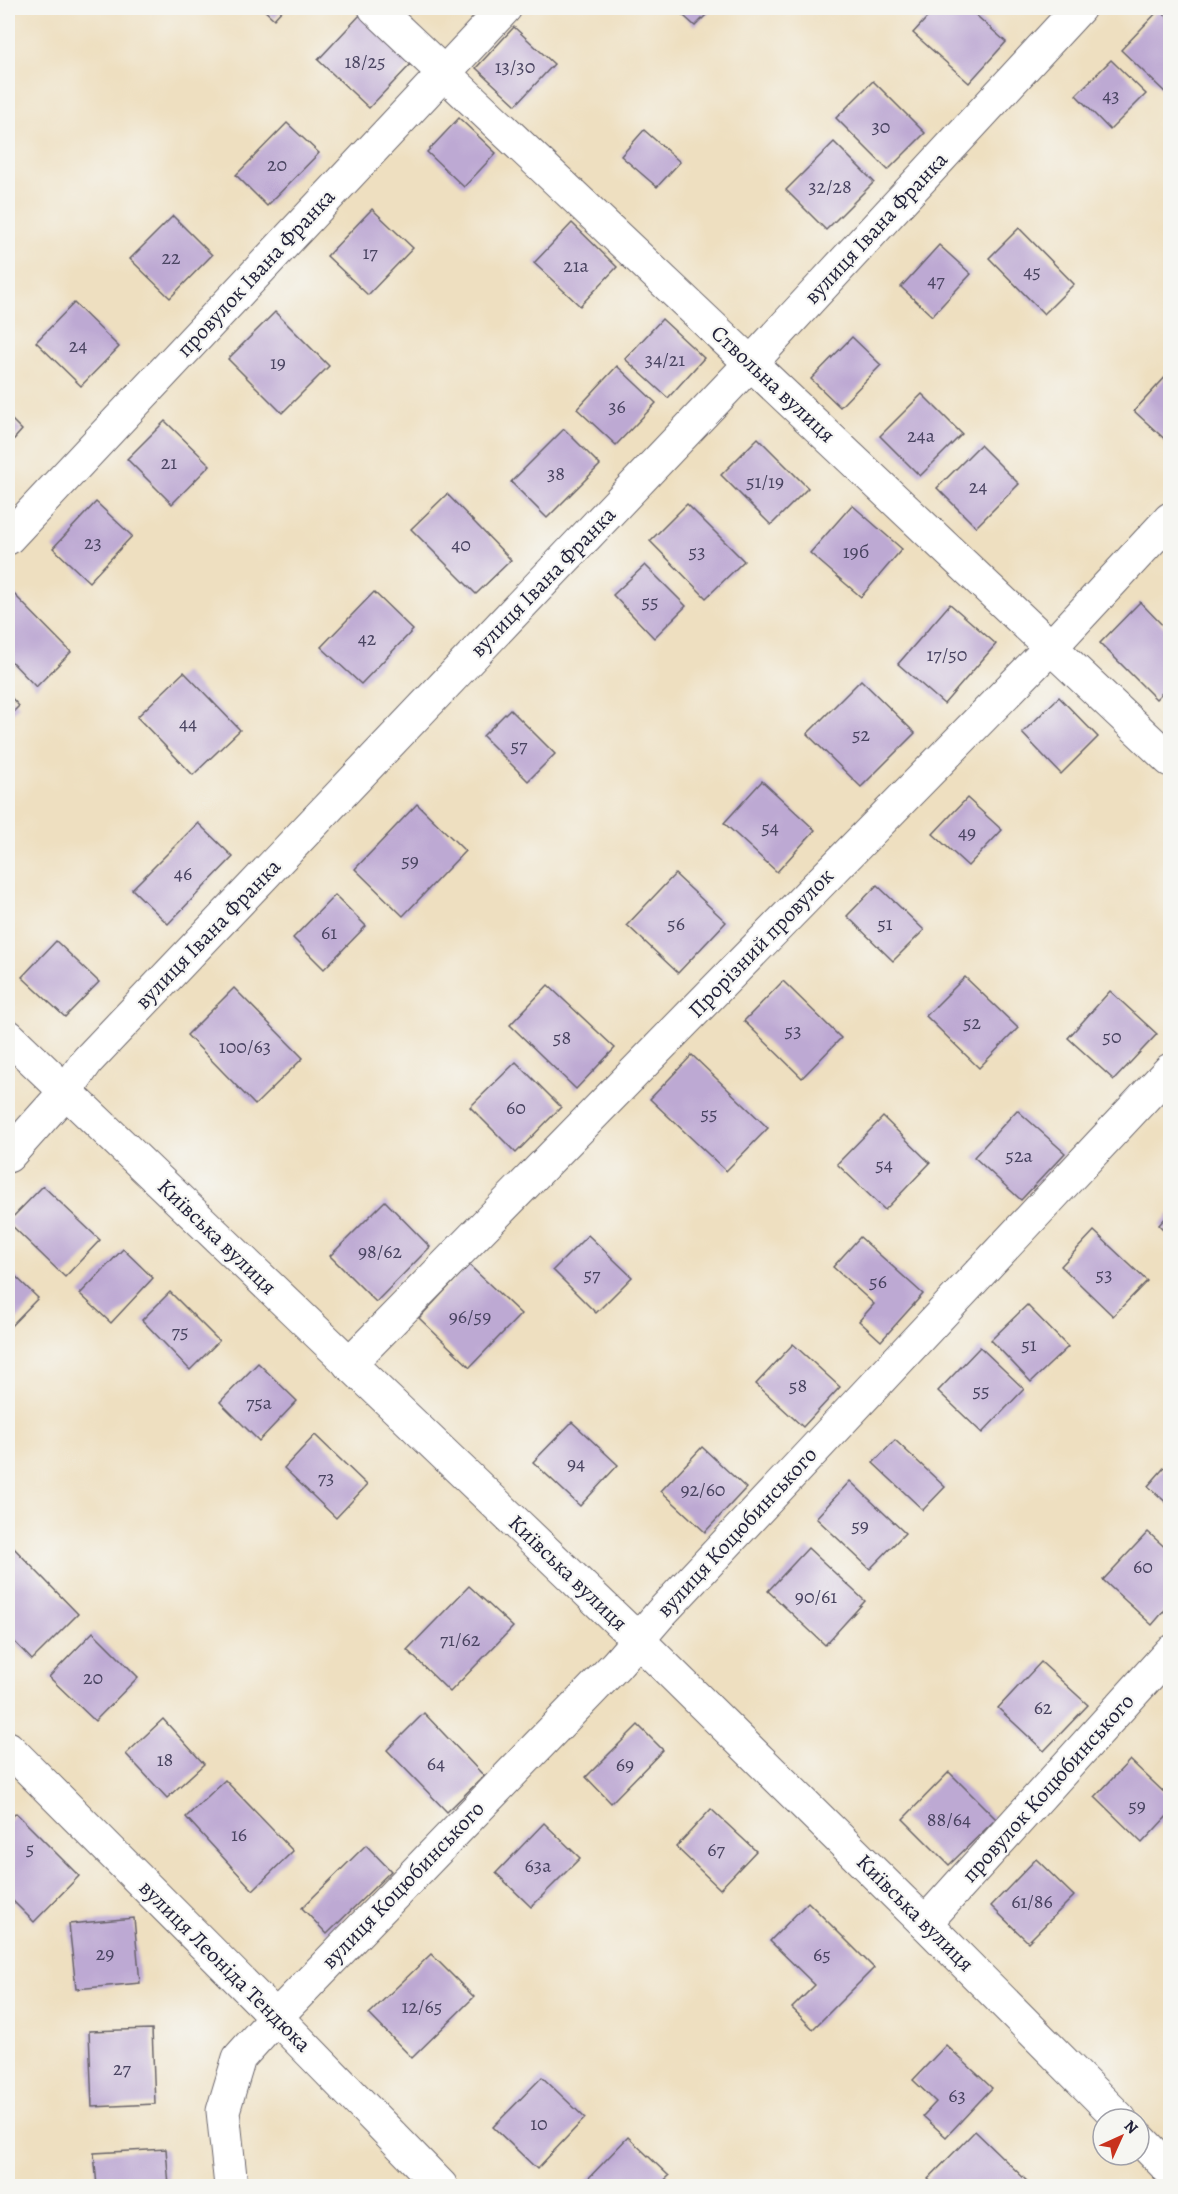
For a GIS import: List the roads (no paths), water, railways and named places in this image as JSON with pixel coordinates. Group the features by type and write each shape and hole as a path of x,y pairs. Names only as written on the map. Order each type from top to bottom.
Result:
{"street":[{"name":"Ствольна вулиця","path":"375,8 1170,760"},
{"name":"провулок Івана Франка","path":"8,538 505,8"},
{"name":"вулиця Івана Франка","path":"8,1156 66,1091 87,1061 751,363 1079,8"},
{"name":"Прорізний провулок","path":"349,1364 1051,647 1170,519"},
{"name":"Київська вулиця","path":"8,1036 637,1639 1108,2107"},
{"name":"вулиця Коцюбинського","path":"231,2187 223,2111 239,2058 616,1665 637,1639 1170,1070"},
{"name":"провулок Коцюбинського","path":"925,1923 1170,1652"},
{"name":"вулиця Леоніда Тендюка","path":"8,1748 276,2017 441,2187"},
{"path":"1151,2150 1170,2170"}]}
